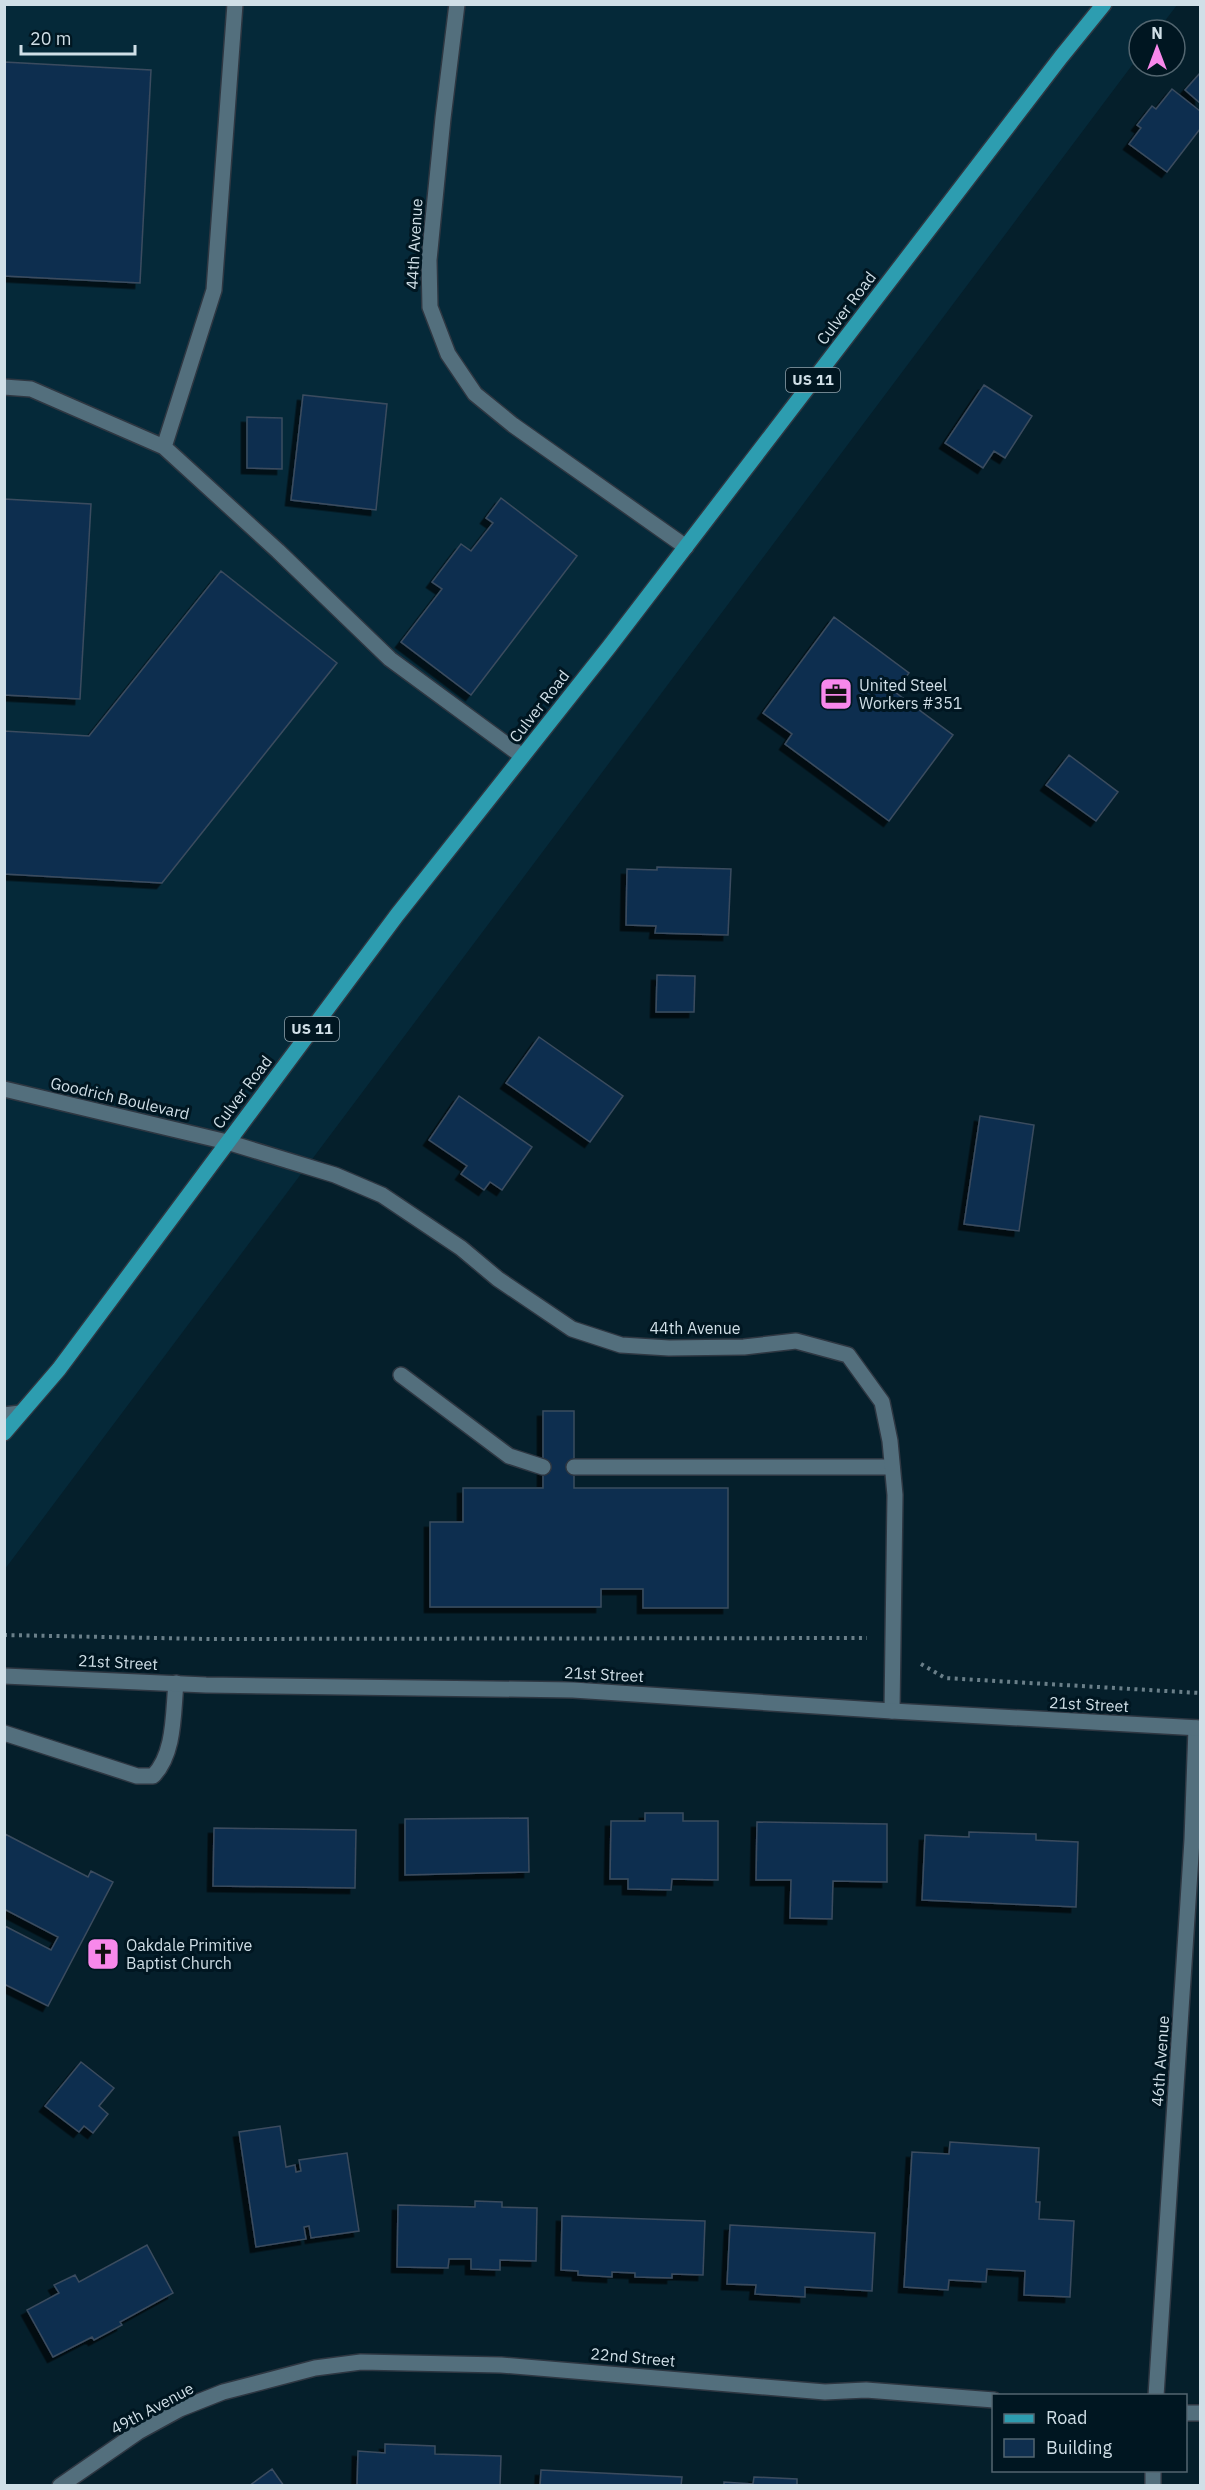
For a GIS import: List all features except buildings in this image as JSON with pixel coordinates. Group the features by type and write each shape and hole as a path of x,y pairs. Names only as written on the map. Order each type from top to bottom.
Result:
{"main road":[{"name":"Culver Road","path":"4,1433 59,1369 397,915 686,547 1054,66 1104,4"}],"street":[{"path":"164,447 214,290 236,4"},
{"name":"44th Avenue","path":"457,4 442,118 429,260 430,307 448,354 475,394 513,425 686,547"},
{"path":"4,387 31,389 164,447 278,551 390,659 522,756"},
{"name":"Goodrich Boulevard","path":"4,1089 227,1143"},
{"name":"44th Avenue","path":"227,1143 335,1175 382,1195 461,1248 498,1278 572,1329 621,1345 669,1348 744,1347 796,1341 848,1355 882,1402 890,1441 895,1495 892,1711"},
{"path":"401,1375 509,1456 543,1467"},
{"path":"4,1415 20,1413"},
{"path":"574,1467 892,1467"},
{"name":"21st Street","path":"4,1676 176,1683 573,1690 1198,1728"},
{"path":"4,1733 137,1776 153,1776 162,1767 169,1742 176,1683"},
{"name":"46th Avenue","path":"1156,2394 1198,1728"},
{"name":"22nd Street","path":"270,2379 315,2368 361,2362 501,2365 825,2392 866,2390 992,2400"},
{"name":"49th Avenue","path":"60,2486 138,2432 180,2409 223,2392 270,2379"}],"path":[{"path":"4,1635 207,1639 875,1638 893,1643 932,1673 945,1678 1200,1693"}],"shaded area":[{"path":"5,5 1177,5 1167,18 1127,18 1127,72 5,1569"}],"place":[{"name":"United Steel Workers #351","path":"836,694"},
{"name":"Oakdale Primitive Baptist Church","path":"103,1954"}]}
